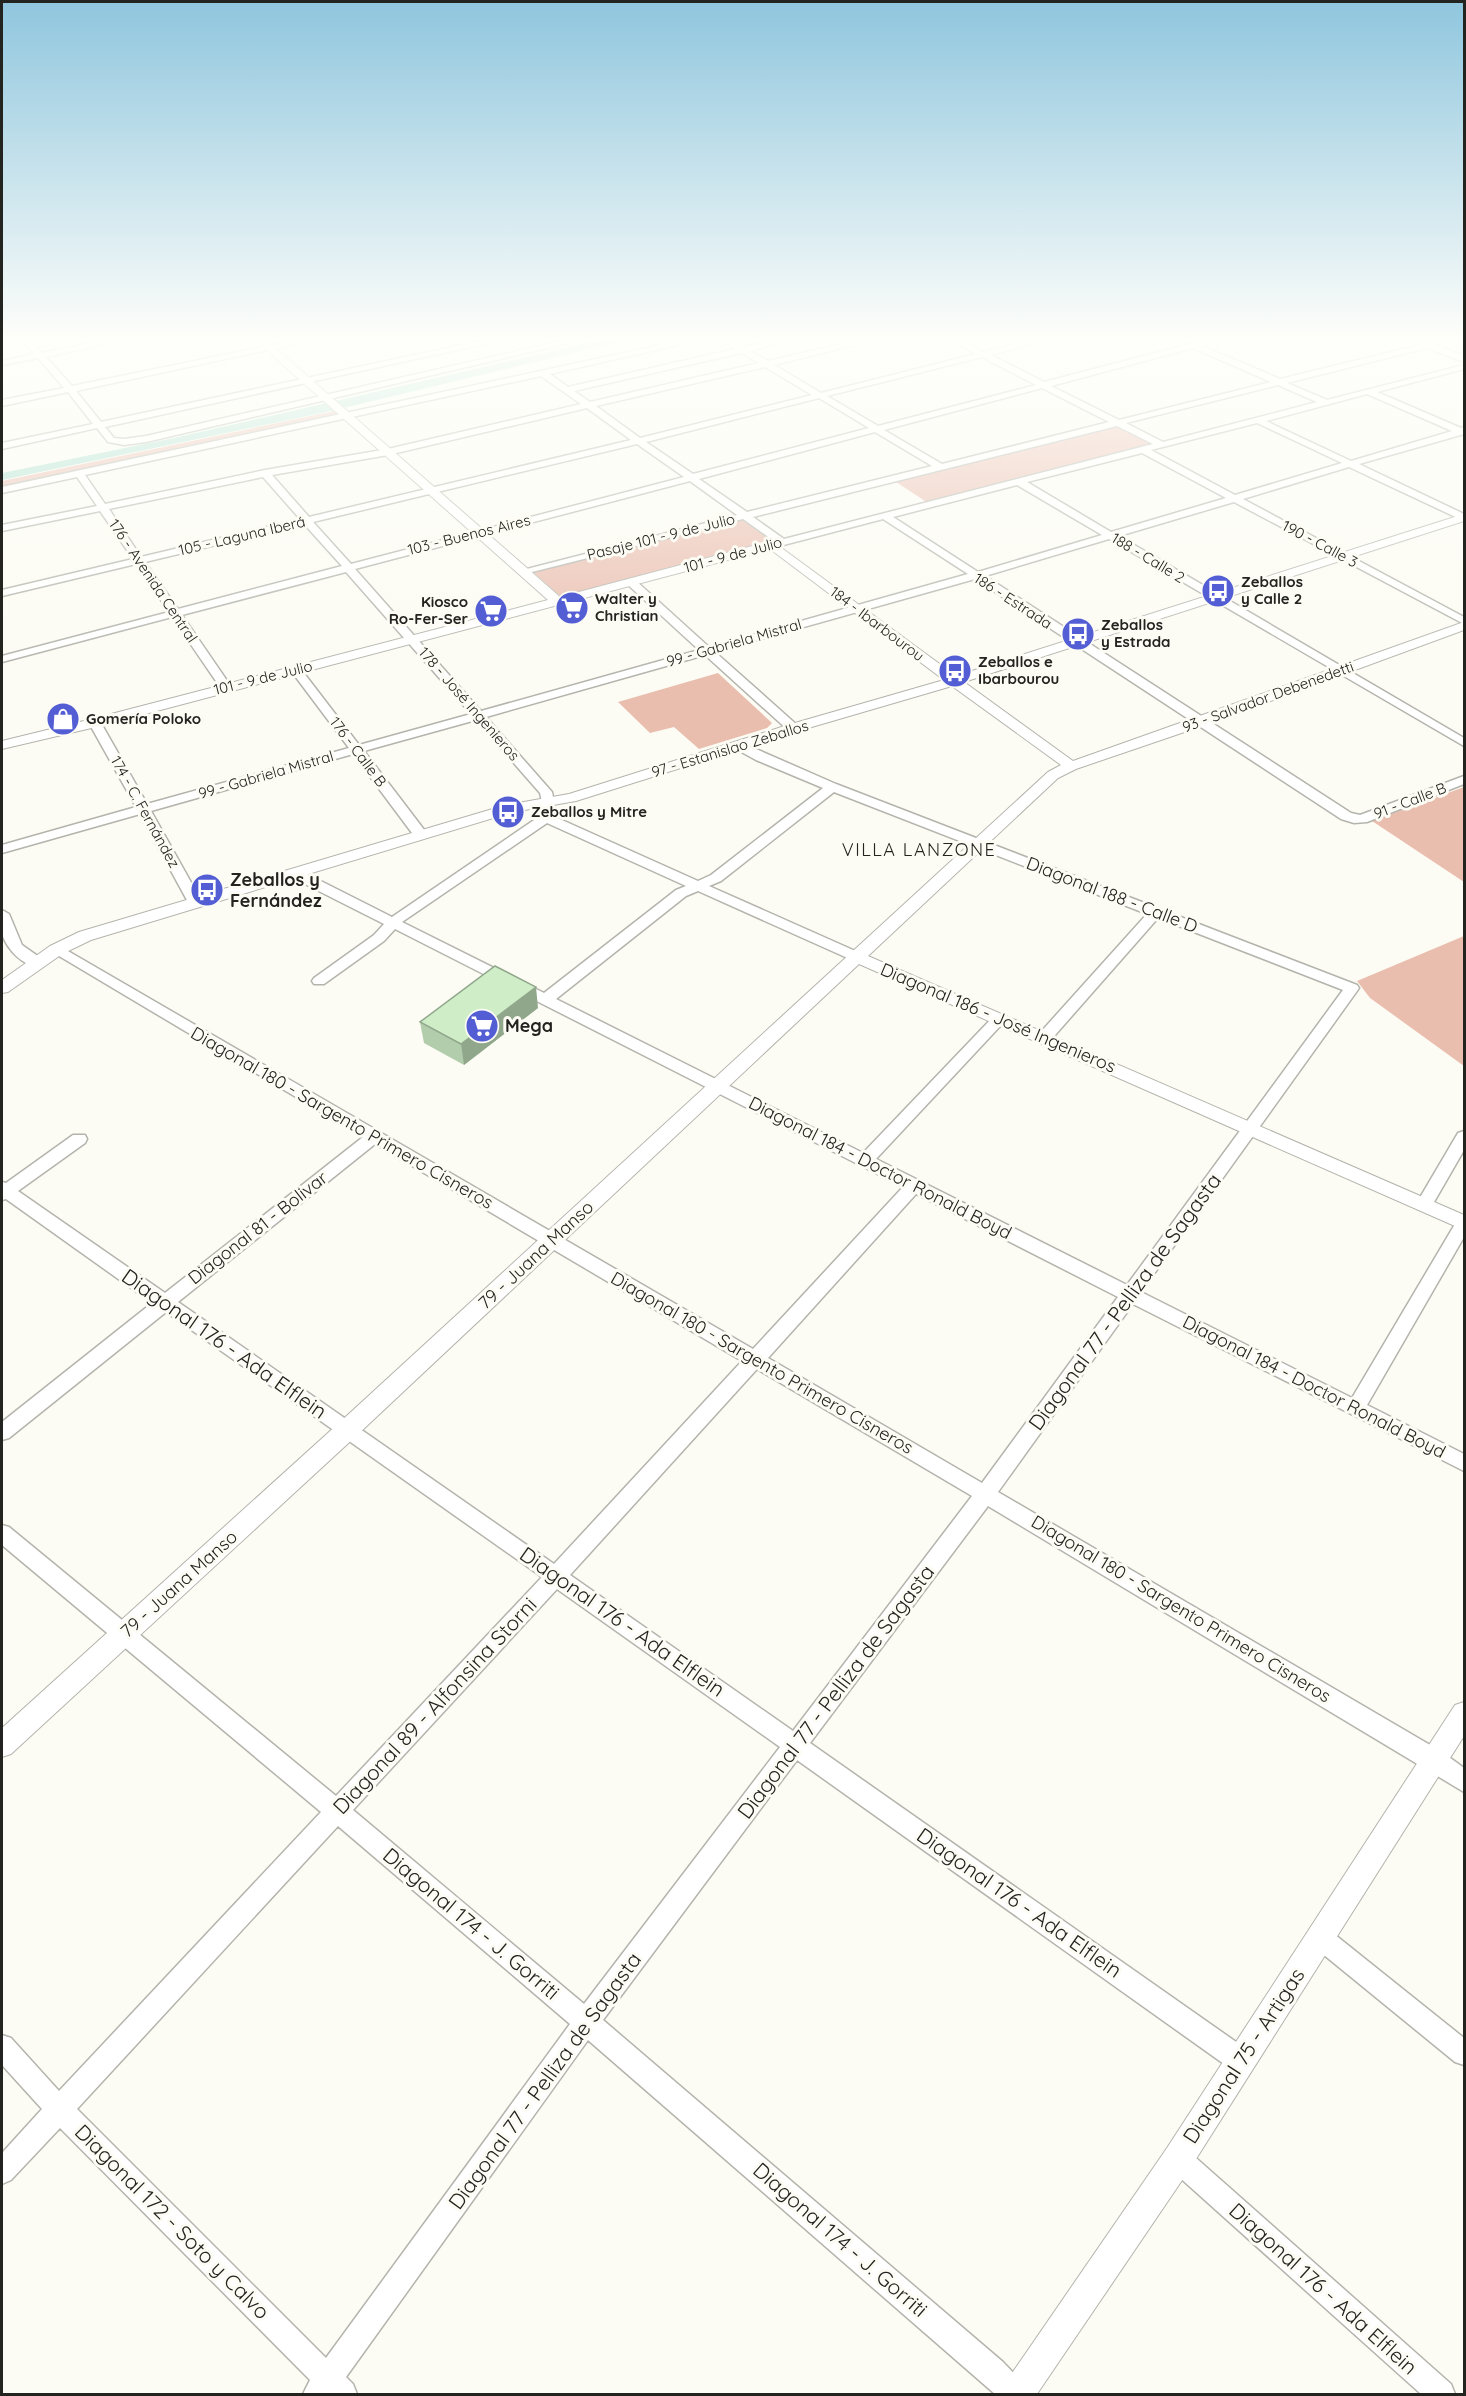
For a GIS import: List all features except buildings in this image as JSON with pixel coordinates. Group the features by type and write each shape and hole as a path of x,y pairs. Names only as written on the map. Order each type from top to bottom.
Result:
{"street":[{"path":"2,490 178,452"},
{"path":"2,528 265,473 388,452 557,601"},
{"name":"105 - Laguna Iberá","path":"2,592 593,452"},
{"name":"184 - Ibarbourou","path":"653,452 745,517 856,609 1071,766"},
{"name":"103 - Buenos Aires","path":"2,658 174,614 347,566 792,452"},
{"path":"914,452 942,468"},
{"name":"Pasaje 101 - 9 de Julio","path":"524,571 1006,452"},
{"name":"101 - 9 de Julio","path":"2,745 1137,452"},
{"name":"190 - Calle 3","path":"1147,452 1464,621"},
{"path":"1326,452 1464,517"},
{"name":"99 - Gabriela Mistral","path":"2,849 974,576 1390,452"},
{"name":"178 - José Ingenieros","path":"265,473 546,792 547,810"},
{"name":"176 - Avenida Central","path":"80,474 226,688"},
{"name":"188 - Calle 2","path":"1018,482 1464,744"},
{"name":"186 - Estrada","path":"885,516 1075,642 1354,819"},
{"name":"97 - Estanislao Zeballos","path":"2,988 37,962 85,936 511,808 547,810 571,798 793,728 954,681 1464,517"},
{"path":"631,582 793,728"},
{"name":"93 - Salvador Debenedetti","path":"1071,766 1200,722 1464,626"},
{"name":"176 - Calle B","path":"296,670 420,834"},
{"name":"174 - C. Fernández","path":"94,723 145,809 195,902"},
{"name":"Diagonal 188 - Calle D","path":"740,746 760,757 832,787 1352,988"},
{"name":"79 - Juana Manso","path":"2,1745 347,1430 1053,775 1071,766"},
{"name":"91 - Calle B","path":"1354,819 1362,819 1464,780"},
{"path":"546,999 681,893 716,878 832,787"},
{"path":"319,981 379,938 394,922 547,810"},
{"name":"Diagonal 186 - José Ingenieros","path":"547,810 699,886 1464,1223"},
{"name":"Diagonal 184 - Doctor Ronald Boyd","path":"296,874 1464,1462"},
{"path":"1044,1038 1156,912"},
{"path":"2,914 16,950 22,956 37,962"},
{"name":"Diagonal 180 - Sargento Primero Cisneros","path":"57,950 986,1494 1434,1760 1464,1781"},
{"name":"Diagonal 77 - Pelliza de Sagasta","path":"330,2389 586,2022 986,1494 1352,988"},
{"path":"866,1160 999,1018"},
{"name":"Diagonal 81 - Bolivar","path":"2,1432 373,1137"},
{"path":"1424,1205 1464,1137"},
{"path":"3,1191 80,1139"},
{"name":"Diagonal 89 - Alfonsina Storni","path":"2,2171 58,2108 556,1576 915,1185"},
{"name":"Diagonal 176 - Ada Elflein","path":"3,1191 556,1576 1240,2060"},
{"path":"1356,1407 1464,1223"},
{"name":"Diagonal 174 - J. Gorriti","path":"2,1533 121,1636 337,1812 586,2022 1016,2394"},
{"name":"Diagonal 75 - Artigas","path":"1016,2394 1178,2159 1464,1714"},
{"path":"1321,1938 1464,2053"},
{"name":"Diagonal 172 - Soto y Calvo","path":"2,2047 58,2108 330,2389"},
{"name":"Diagonal 176 - Ada Elflein","path":"1178,2159 1441,2394"}],"shaded area":[{"path":"106,452 136,452 2,480 2,473"},
{"path":"140,452 167,452 2,487 2,481"},
{"path":"1005,452 1136,452 931,505 893,480"},
{"path":"742,520 773,542 561,597 533,572"},
{"path":"718,673 772,723 767,728 699,749 674,727 650,733 618,702"},
{"path":"1464,787 1464,882 1372,821"},
{"path":"1464,936 1464,1066 1370,998 1357,981"}],"place":[{"name":"Zeballos y Calle 2","path":"1218,591"},
{"name":"Walter y Christian","path":"572,608"},
{"name":"Kiosco Ro-Fer-Ser","path":"491,611"},
{"name":"Zeballos y Estrada","path":"1078,634"},
{"name":"Zeballos e Ibarbourou","path":"955,671"},
{"name":"Gomería Poloko","path":"63,719"},
{"name":"Zeballos y Mitre","path":"508,812"},
{"name":"Zeballos y Fernández","path":"207,890"},
{"name":"Mega","path":"482,1026"}],"district":[{"name":"VILLA LANZONE","path":"919,850"}]}
